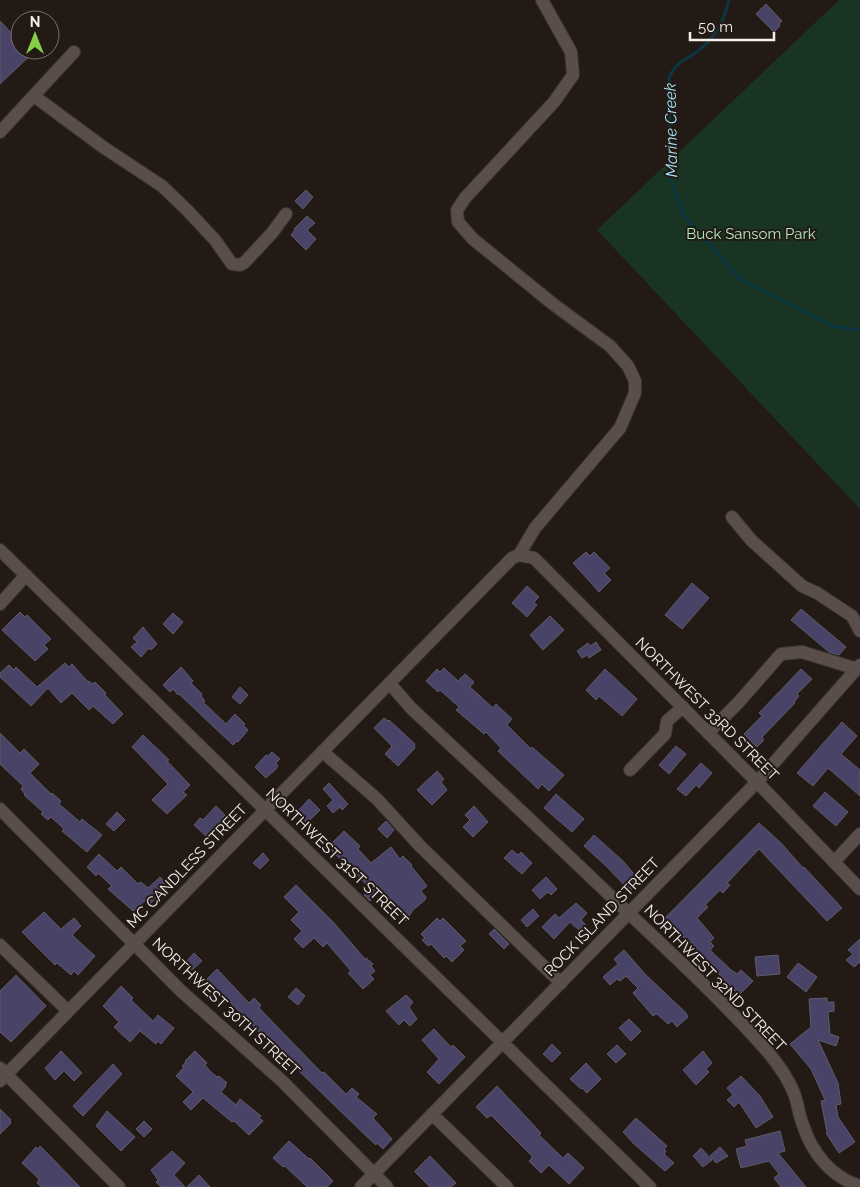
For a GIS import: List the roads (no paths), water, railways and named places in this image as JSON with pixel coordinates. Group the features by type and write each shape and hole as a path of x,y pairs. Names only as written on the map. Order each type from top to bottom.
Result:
{"street":[{"name":"MC CANDLESS STREET","path":"2,1074 68,1011 512,558 523,555 545,517 620,428 636,393 628,366 610,346 553,304 473,239 458,222 457,210 465,198 554,102 573,75 571,52 542,0"},
{"path":"0,132 74,52"},
{"path":"34,96 103,147 162,186 215,240 232,264 240,266 244,263 272,233 286,214"},
{"path":"732,517 751,540 802,586 843,608 852,616 860,631"},
{"name":"NORTHWEST 31ST STREET","path":"0,550 650,1187"},
{"name":"NORTHWEST 33RD STREET","path":"523,555 534,558 757,782 860,889"},
{"path":"0,604 26,575"},
{"path":"708,733 738,703 781,654 802,652 858,667"},
{"name":"ROCK ISLAND STREET","path":"361,1187 757,782 858,667"},
{"name":"NORTHWEST 32ND STREET","path":"390,684 412,709 673,955 760,1044 788,1081 795,1096 803,1126 816,1152 834,1172 850,1183 860,1186"},
{"path":"630,770 664,734 667,722 683,707"},
{"path":"323,752 377,799 420,846 561,983"},
{"name":"NORTHWEST 30TH STREET","path":"0,809 181,991 282,1081 387,1187"},
{"path":"834,862 860,834"},
{"path":"0,945 68,1011"},
{"path":"2,1074 119,1187"},
{"path":"432,1114 507,1187"}],"waterway":[{"name":"Marine Creek","path":"729,0 724,16 714,36 697,52 677,65 669,78 670,179 684,216 740,279 832,326 860,330"}],"park label":[{"name":"Buck Sansom Park","path":"751,234"}]}
